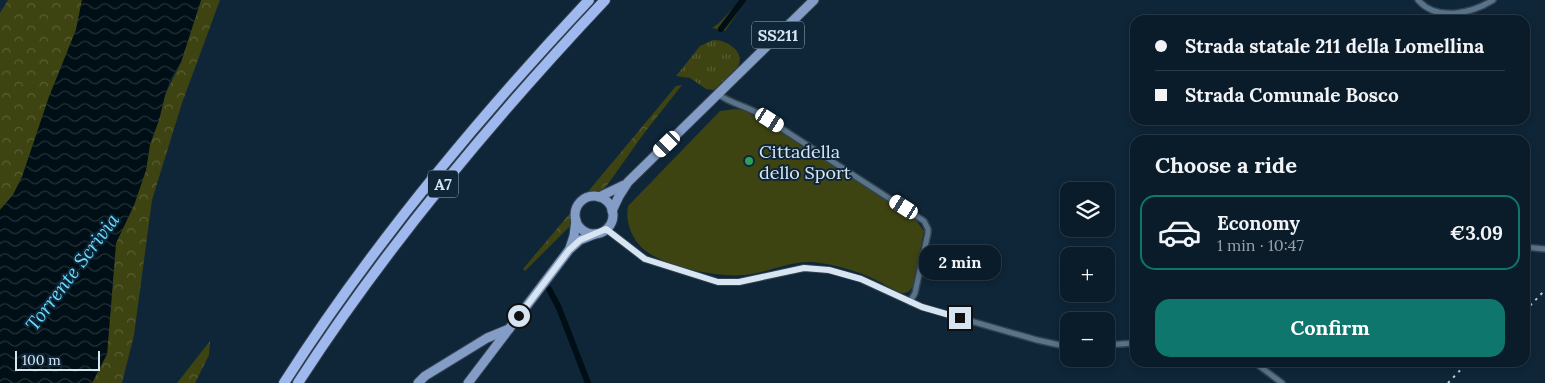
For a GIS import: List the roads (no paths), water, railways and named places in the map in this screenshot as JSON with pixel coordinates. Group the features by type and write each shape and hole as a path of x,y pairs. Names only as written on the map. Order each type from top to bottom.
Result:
{"highway":[{"name":"A7","path":"284,383 357,277 430,182 502,94 589,0"},
{"name":"A7","path":"298,383 367,284 444,182 512,101 605,0"}],"main road":[{"name":"SS211","path":"569,250 574,236 576,208 580,202 587,197 599,197 616,190 628,182 814,0"},
{"name":"SS211","path":"468,383 569,250 580,240 606,229 612,219 612,211 619,196 628,182"},
{"path":"599,197 609,204 612,211"},
{"path":"576,220 581,229 595,234"},
{"path":"418,383 425,376 487,338 509,329"}],"street":[{"path":"1418,0 1429,9 1453,14 1474,9 1493,0"},
{"path":"718,94 725,100 757,112 924,221 928,233 915,293 910,302"},
{"path":"606,229 645,259 718,282 739,282 804,268 817,268 861,279 910,302 1037,340 1060,345"},
{"path":"1530,248 1545,249"},
{"path":"1115,344 1130,343"},
{"path":"1261,367 1282,383"}],"water":[{"name":"Torrente Scrivia","path":"82,0 201,0 181,62 171,78 165,95 159,120 150,144 146,170 134,205 116,243 107,354 92,383 0,383 0,210 13,195 22,177 49,97 76,30"}],"waterway":[{"path":"721,29 743,0"},
{"path":"549,289 559,308 588,383"}],"railway":[{"path":"1530,306 1545,290"},
{"path":"1448,383 1463,367"}],"place":[{"name":"Cittadella dello Sport","path":"749,161"}]}
